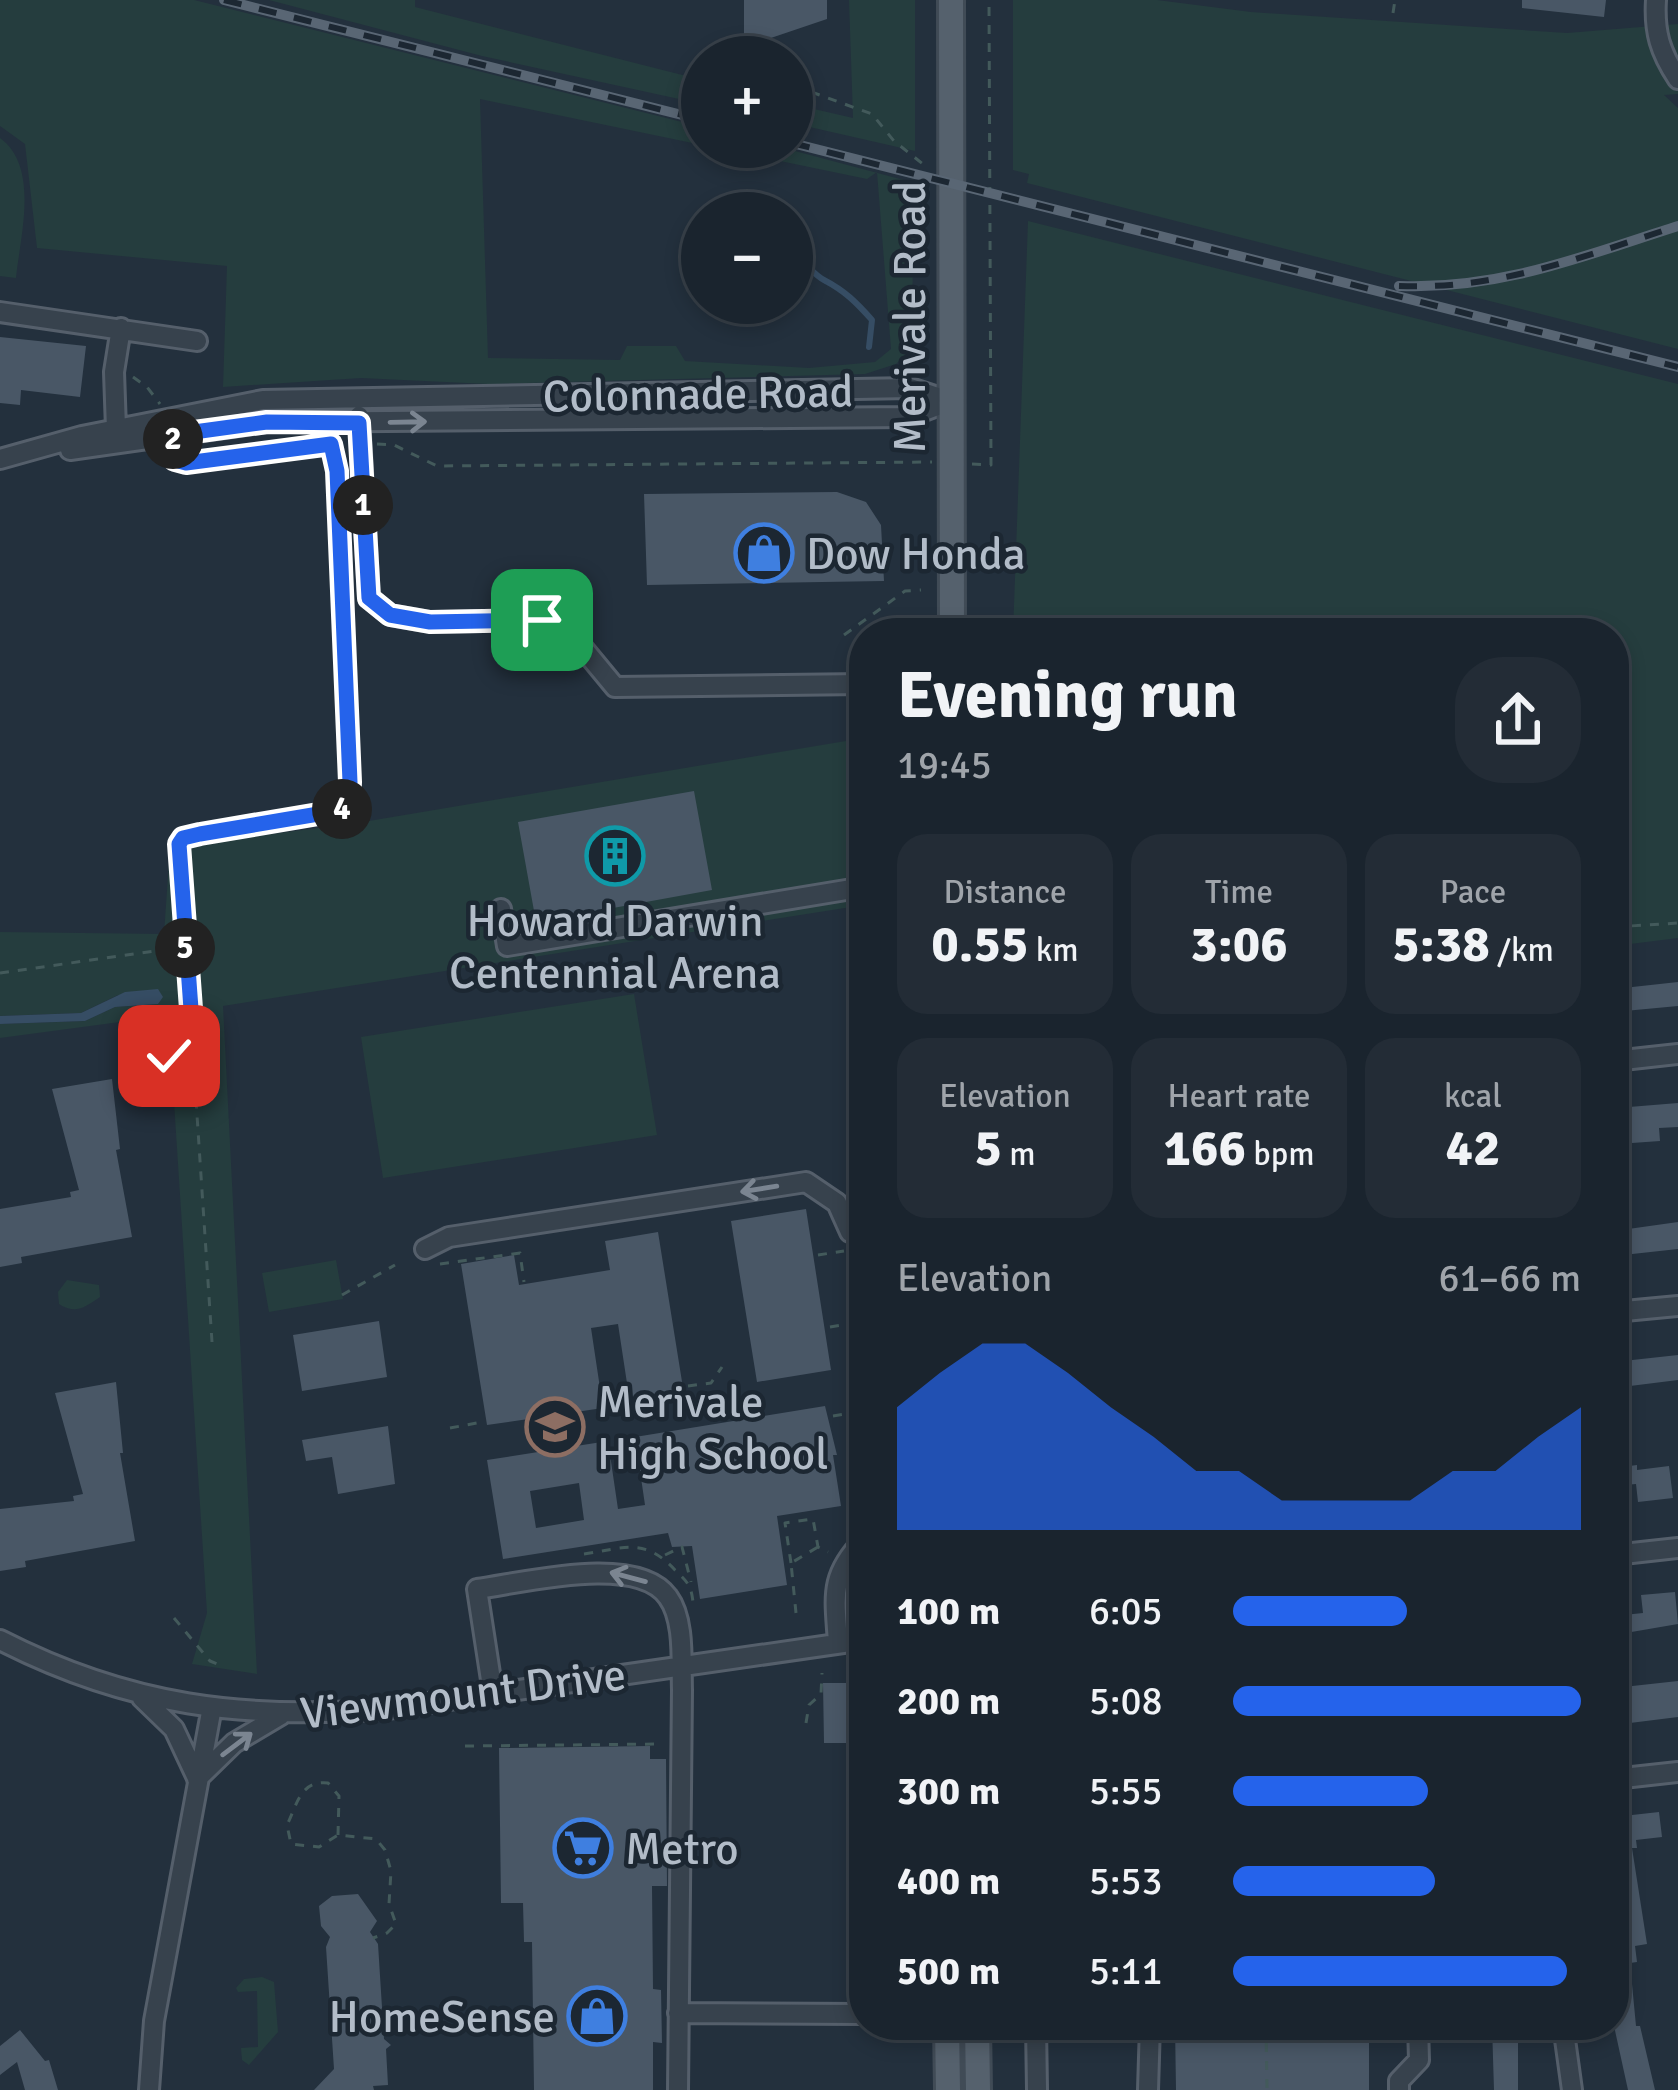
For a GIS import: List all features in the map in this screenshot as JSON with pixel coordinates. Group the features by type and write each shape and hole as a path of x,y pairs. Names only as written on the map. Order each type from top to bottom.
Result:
{"main road":[{"name":"Merivale Road","path":"951,0 952,618"},
{"path":"947,2040 948,2090"},
{"path":"977,2040 978,2090"}],"street":[{"path":"1655,0 1655,32 1678,79"},
{"path":"0,312 197,341"},
{"path":"116,428 115,372 121,328"},
{"name":"Colonnade Road","path":"0,460 116,428 263,400 910,388 950,401"},
{"path":"360,400 369,598 390,615 430,622 542,620 572,634 615,687 849,684"},
{"name":"Colonnade Road","path":"0,460 267,422 908,417 950,401"},
{"path":"500,909 507,946 849,889"},
{"path":"1629,1059 1678,1054"},
{"path":"432,1257 449,1238 806,1181 837,1203 849,1236"},
{"path":"1629,1311 1678,1306"},
{"path":"1629,1553 1678,1548"},
{"path":"838,1643 835,1593 838,1571 849,1558"},
{"path":"493,1693 477,1589 615,1571 642,1578 668,1596 679,1630 681,1666 678,2090"},
{"name":"Viewmount Drive","path":"0,1640 82,1678 139,1695 281,1715 387,1709 849,1642"},
{"path":"139,1695 174,1729 197,1779"},
{"path":"149,2090 154,2021 212,1707"},
{"path":"197,1779 234,1743 281,1715"},
{"path":"1629,1777 1678,1772"},
{"path":"678,2013 849,2014"},
{"path":"1036,2040 1037,2090"},
{"path":"1148,2090 1150,2040"},
{"path":"1399,2090 1399,2081 1419,2060 1418,2040"},
{"path":"1565,2040 1572,2090"}],"path":[{"path":"989,0 991,465"},
{"path":"1393,13 1395,0"},
{"path":"813,92 872,114 895,141 950,184"},
{"path":"115,372 135,378 161,406"},
{"path":"172,435 175,460 186,463 331,444 337,471 349,802 342,810 183,838 179,852 212,1342"},
{"path":"394,445 437,466 918,462"},
{"path":"868,618 905,591 921,590"},
{"path":"844,635 849,631"},
{"path":"1629,926 1678,922"},
{"path":"0,973 185,946"},
{"path":"149,1060 194,1050"},
{"path":"818,1255 849,1242"},
{"path":"432,1257 520,1253 524,1282"},
{"path":"342,1295 395,1265"},
{"path":"830,1327 849,1324"},
{"path":"688,1386 711,1382 722,1367"},
{"path":"833,1416 849,1413"},
{"path":"450,1429 477,1423"},
{"path":"796,1613 785,1523 813,1519 818,1547"},
{"path":"663,1557 682,1547 692,1584"},
{"path":"818,1547 830,1552"},
{"path":"791,1563 818,1547"},
{"path":"174,1618 210,1661 220,1665"},
{"path":"806,1723 808,1705 821,1694 821,1673"},
{"path":"466,1746 669,1744"},
{"path":"338,1835 339,1796 328,1783 308,1786 298,1796 289,1819 291,1844 320,1847 338,1835 376,1839 385,1850 391,1871 389,1904 396,1924 387,1934 374,1938"},
{"path":"1267,2040 1267,2090"}],"green space":[{"path":"0,0 194,0 681,122 681,141 480,99 488,358 620,360 627,346 676,346 685,361 809,368 875,362 891,349 877,173 915,183 911,349 896,364 865,374 488,384 361,378 223,387 227,266 37,248 25,144 0,126"},
{"path":"269,0 415,0 415,7 681,75 681,99 482,56"},
{"path":"849,0 915,0 915,151 813,128 813,109 853,118"},
{"path":"1013,0 1157,0 1251,12 1567,33 1678,24 1678,94 1664,95 1678,108 1678,349 1027,183 1029,174 1013,170"},
{"path":"0,138 20,166 24,184 16,278 0,276"},
{"path":"813,156 876,173 867,179 813,168"},
{"path":"1028,221 1678,384 1678,938 1629,944 1629,618 1014,618"},
{"path":"849,741 849,907 223,1006 257,1674 192,1664 207,1613 168,1009 135,1020 0,1038 0,1024 85,1021 115,1007 158,1004 118,995 81,1013 0,1016 0,932 164,934 170,847 357,823"},
{"path":"634,994 657,1135 383,1178 361,1037"},
{"path":"336,1260 343,1299 269,1312 262,1273"},
{"path":"67,1280 99,1285 100,1297 80,1308 59,1304 58,1292"},
{"path":"262,1977 274,1982 278,2032 249,2065 242,2060 241,2048 258,2047 257,1991 238,1992 236,1988 244,1979"}],"water":[{"path":"158,989 163,997 158,1004 115,1007 85,1021 0,1024 0,1016 81,1013 125,992"}],"building":[{"path":"744,0 827,0 827,19 777,36 744,36"},
{"path":"1522,0 1606,0 1604,17 1522,8"},
{"path":"0,337 86,346 80,397 21,390 20,405 0,403"},
{"name":"Dow Honda","path":"837,492 866,502 881,525 884,581 647,585 644,494"},
{"name":"Howard Darwin Centennial Arena","path":"694,791 712,890 536,922 518,822"},
{"path":"1678,982 1678,1006 1629,1011 1629,987"},
{"path":"112,1079 120,1149 116,1150 132,1237 21,1257 22,1263 0,1267 0,1209 71,1197 70,1192 79,1190 52,1089"},
{"path":"1678,1103 1678,1127 1659,1128 1660,1141 1632,1143 1629,1107"},
{"path":"806,1209 831,1370 757,1382 731,1221"},
{"path":"1678,1222 1678,1249 1629,1254 1629,1229"},
{"path":"658,1232 684,1394 630,1403 618,1324 591,1328 603,1408 487,1425 461,1264 514,1255 519,1285 610,1270 605,1241"},
{"path":"379,1321 387,1377 302,1391 293,1335"},
{"path":"1678,1355 1678,1380 1629,1386 1629,1360"},
{"path":"116,1382 120,1453 135,1541 25,1561 26,1567 0,1571 0,1509 74,1501 73,1496 83,1494 55,1393"},
{"path":"825,1406 837,1455 833,1455 841,1506 777,1516 787,1585 700,1599 692,1546 672,1547 668,1533 503,1559 487,1460 608,1441 618,1509 645,1505 635,1437","holes":["579,1483 584,1520 536,1528 530,1491"]},
{"path":"388,1426 395,1484 338,1494 332,1457 306,1461 302,1440"},
{"path":"1637,1465 1637,1470 1669,1466 1673,1498 1638,1502 1636,1484 1629,1485 1629,1466"},
{"path":"1675,1592 1678,1624 1629,1632 1629,1614 1643,1613 1641,1595"},
{"path":"1678,1681 1678,1717 1629,1723 1629,1686"},
{"path":"823,1683 849,1683 849,1743 824,1743"},
{"name":"Metro","path":"650,1746 650,1759 666,1759 667,1886 652,1886 653,1989 661,1990 662,2043 653,2042 653,2090 534,2090 532,1942 524,1942 523,1903 501,1903 499,1748"},
{"path":"1659,1812 1662,1837 1636,1840 1637,1848 1632,1848 1647,1944 1635,1946 1637,1962 1630,1963 1636,2026 1640,2026 1655,2090 1628,2090 1617,2040 1629,2040 1629,1815"},
{"path":"358,1894 377,1921 370,1932 378,1944 384,2039 391,2045 386,2049 388,2085 373,2086 374,2090 314,2090 334,2069 326,1947 330,1937 321,1926 319,1906 332,1896"},
{"path":"847,1895 849,1895 848,1957"},
{"path":"20,2030 49,2060 58,2090 25,2090 17,2062 0,2075 0,2046"},
{"path":"1175,2040 1405,2040 1369,2041 1369,2090 1176,2090"},
{"path":"1492,2040 1518,2040 1518,2090 1494,2090"}],"waterway":[{"path":"813,271 872,320 869,347"}],"railway":[{"path":"224,0 681,115"},
{"path":"813,148 1678,367"},
{"path":"1399,286 1507,277 1678,226"}],"place":[{"name":"Dow Honda","path":"764,553"},
{"name":"Howard Darwin Centennial Arena","path":"615,856"},
{"name":"Merivale High School","path":"555,1427"},
{"name":"Metro","path":"583,1848"},
{"name":"HomeSense","path":"597,2016"}],"route":[{"path":"169,1056 194,1050 179,844 183,838 200,834 342,810 349,802 350,782 337,471 331,444 186,463 175,460 172,435 267,422 359,423 369,598 390,615 430,622 542,620"}]}
